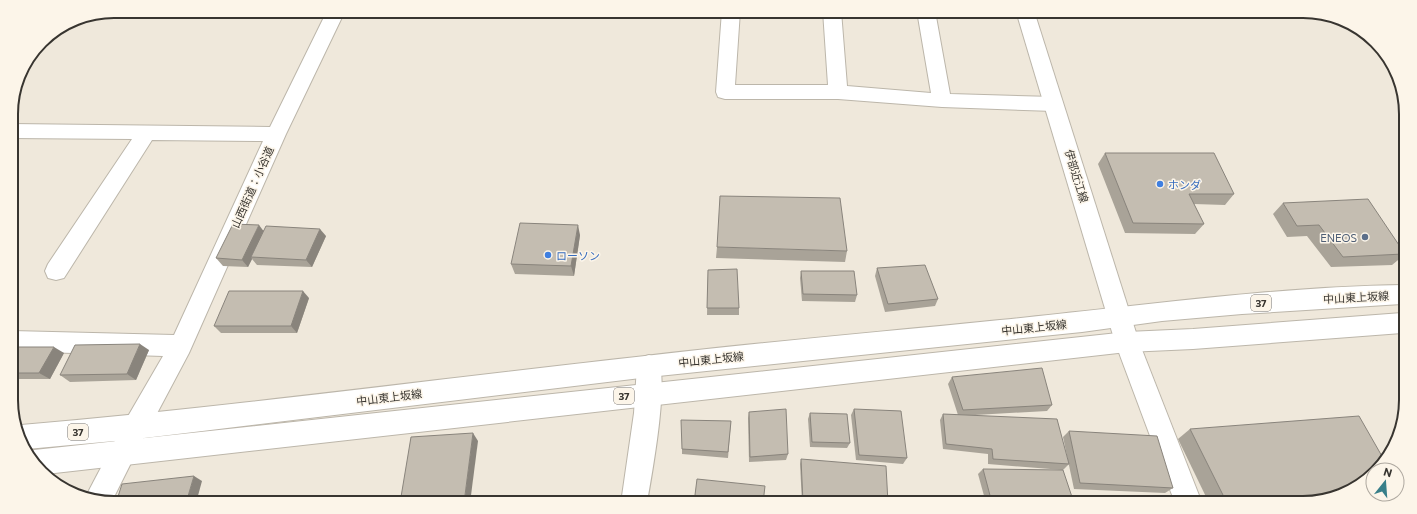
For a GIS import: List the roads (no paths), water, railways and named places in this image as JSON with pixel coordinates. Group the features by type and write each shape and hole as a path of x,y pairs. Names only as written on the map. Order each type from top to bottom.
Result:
{"main road":[{"name":"山西街道：小谷道","path":"101,495 181,346 276,134 333,18"},
{"path":"731,18 726,92 838,92 942,100 1054,104"},
{"path":"833,18 838,92"},
{"path":"927,18 942,100"},
{"name":"伊部近江線","path":"1027,18 1135,366 1187,496"},
{"path":"18,131 276,134"},
{"path":"56,271 147,132"},
{"name":"中山東上坂線","path":"25,437 136,427 649,366 1082,322 1119,316 1289,301 1399,294"},
{"name":"37","path":"41,462 648,393 1127,342 1194,339 1399,323"},
{"path":"18,341 181,346"},
{"path":"635,496 648,393 649,366"}],"place":[{"name":"ホンダ","path":"1160,184"},
{"name":"ENEOS","path":"1365,237"},
{"name":"ローソン","path":"548,255"}]}
